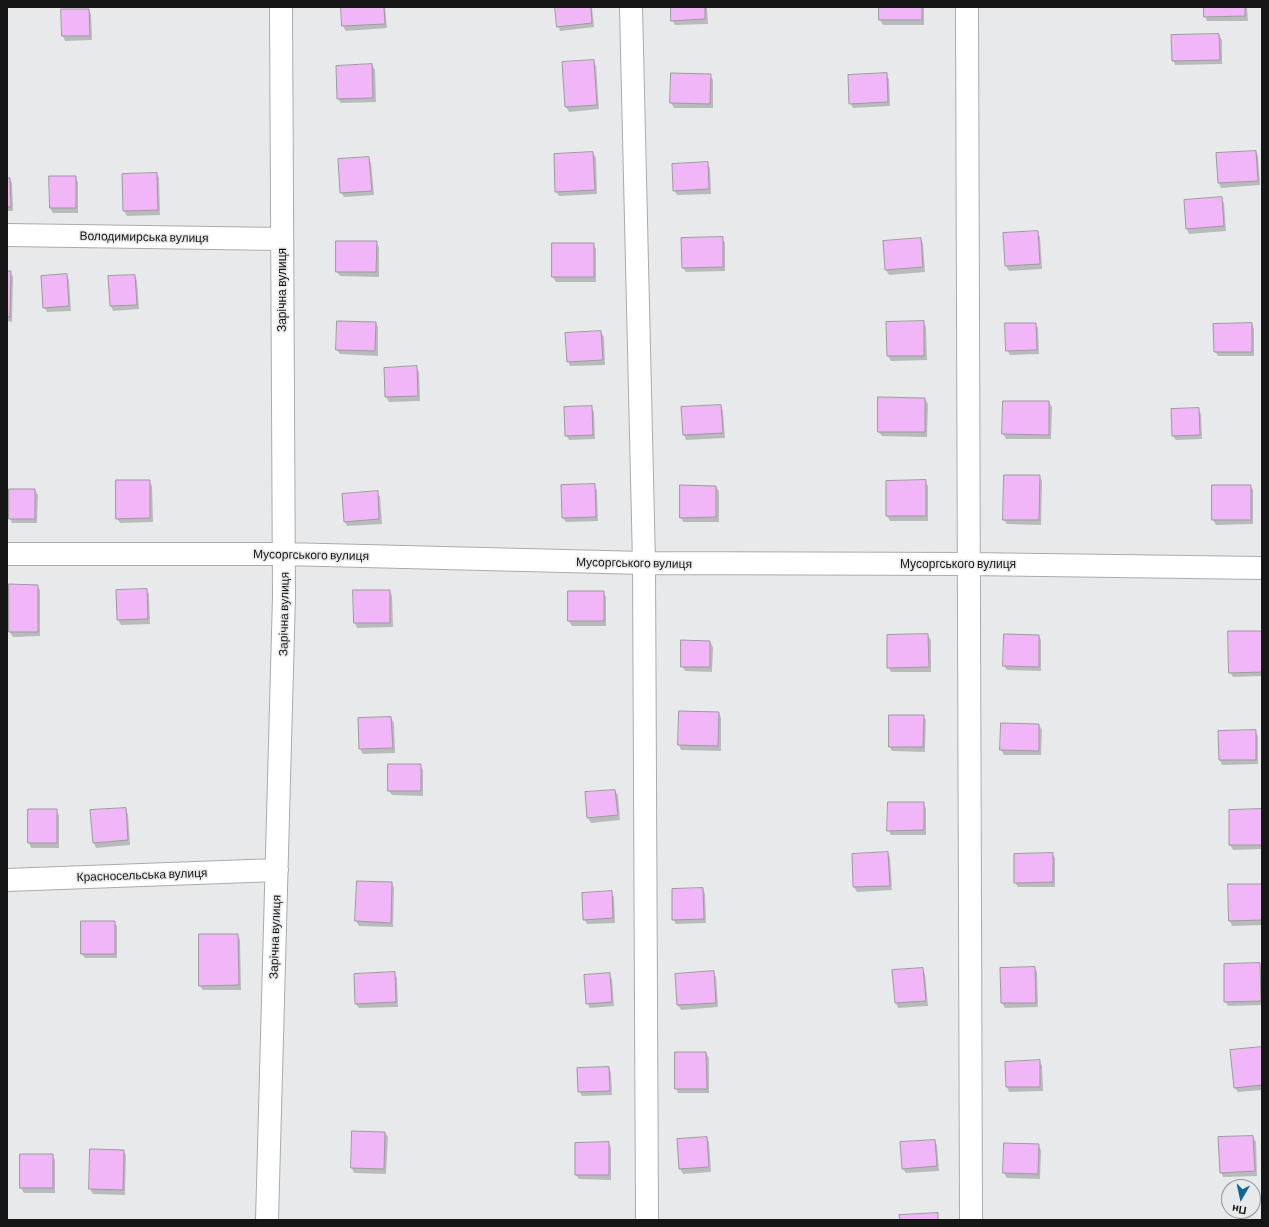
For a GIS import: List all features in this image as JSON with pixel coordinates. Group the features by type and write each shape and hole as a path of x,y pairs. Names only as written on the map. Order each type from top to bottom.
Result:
{"street":[{"name":"Зарічна вулиця","path":"267,1220 284,596 281,7"},
{"path":"631,7 644,564 647,1220"},
{"path":"967,7 971,1220"},
{"name":"Володимирська вулиця","path":"7,235 282,239"},
{"name":"Мусоргського вулиця","path":"7,554 284,554 644,564 969,564 1262,568"},
{"name":"Красносельська вулиця","path":"7,880 277,870"}],"building":[{"path":"341,7 384,7 385,24 342,26"},
{"path":"555,7 591,7 592,23 557,27"},
{"path":"671,7 705,7 705,19 671,21"},
{"path":"879,7 922,7 922,20 879,20"},
{"path":"1204,7 1245,7 1245,16 1204,17"},
{"path":"61,9 89,9 90,36 62,36"},
{"path":"1219,34 1220,60 1172,61 1171,35"},
{"path":"594,60 597,105 565,107 562,62"},
{"path":"372,64 373,98 337,99 336,66"},
{"path":"671,73 711,74 710,104 670,103"},
{"path":"887,73 888,102 849,104 848,75"},
{"path":"1256,151 1258,181 1218,183 1216,153"},
{"path":"593,152 595,190 555,192 554,154"},
{"path":"369,157 372,191 340,193 338,159"},
{"path":"708,162 709,189 673,191 672,164"},
{"path":"157,173 158,210 123,211 122,174"},
{"path":"49,176 76,176 76,208 50,208"},
{"path":"7,178 10,178 11,207 7,207"},
{"path":"1222,197 1224,226 1186,229 1184,200"},
{"path":"1038,231 1040,264 1005,266 1003,233"},
{"path":"723,237 723,267 682,268 681,238"},
{"path":"921,238 923,267 885,270 883,241"},
{"path":"336,241 377,241 376,272 336,272"},
{"path":"552,243 594,243 594,277 552,277"},
{"path":"7,271 11,271 10,317 7,317"},
{"path":"67,274 69,306 43,308 41,276"},
{"path":"135,275 137,305 110,306 108,276"},
{"path":"337,321 376,322 375,351 336,350"},
{"path":"924,321 924,356 887,356 886,322"},
{"path":"1005,323 1036,323 1037,350 1006,351"},
{"path":"1252,323 1252,352 1214,352 1213,324"},
{"path":"601,331 603,360 567,362 565,333"},
{"path":"417,366 418,396 385,397 384,368"},
{"path":"878,397 925,398 925,432 878,432"},
{"path":"1003,401 1049,401 1049,435 1002,434"},
{"path":"721,405 723,433 683,435 681,407"},
{"path":"592,406 593,435 565,436 564,407"},
{"path":"1199,408 1200,435 1172,436 1171,409"},
{"path":"1004,475 1040,475 1039,520 1003,520"},
{"path":"116,480 150,480 150,518 116,519"},
{"path":"926,480 926,516 886,516 886,481"},
{"path":"595,484 596,517 562,518 561,485"},
{"path":"680,485 716,486 716,517 680,518"},
{"path":"1212,485 1251,485 1251,520 1212,520"},
{"path":"9,489 35,489 35,519 9,519"},
{"path":"378,491 379,519 344,522 342,494"},
{"path":"9,584 38,585 38,632 9,632"},
{"path":"147,589 148,619 117,620 116,590"},
{"path":"353,590 390,590 390,623 354,623"},
{"path":"568,591 604,591 604,621 568,621"},
{"path":"1228,631 1262,631 1262,672 1229,673"},
{"path":"928,634 929,667 887,668 887,635"},
{"path":"1004,634 1039,635 1039,667 1003,666"},
{"path":"681,640 710,641 710,667 681,667"},
{"path":"679,711 719,712 718,746 678,745"},
{"path":"889,715 924,715 923,747 889,747"},
{"path":"391,717 393,748 359,749 358,718"},
{"path":"1001,723 1039,724 1039,751 1000,750"},
{"path":"1256,730 1256,760 1219,760 1218,731"},
{"path":"388,764 421,764 421,791 388,791"},
{"path":"615,790 618,815 587,818 585,792"},
{"path":"888,802 924,802 924,830 887,831"},
{"path":"126,808 128,840 93,843 90,810"},
{"path":"28,809 57,809 57,843 28,843"},
{"path":"1262,809 1262,845 1229,845 1229,810"},
{"path":"888,852 890,886 853,887 852,854"},
{"path":"1053,853 1053,882 1014,883 1014,854"},
{"path":"357,881 392,882 391,923 355,921"},
{"path":"1228,884 1262,884 1262,920 1229,921"},
{"path":"703,888 704,919 672,920 672,889"},
{"path":"612,891 613,918 583,920 582,893"},
{"path":"81,921 115,921 115,954 81,954"},
{"path":"199,934 238,934 239,985 199,986"},
{"path":"1260,963 1261,1001 1224,1002 1224,964"},
{"path":"1035,967 1036,1003 1001,1003 1000,968"},
{"path":"923,968 926,1001 895,1003 892,970"},
{"path":"714,971 716,1003 677,1005 675,974"},
{"path":"395,972 396,1002 355,1004 354,974"},
{"path":"610,973 612,1002 586,1004 584,975"},
{"path":"1262,1047 1262,1085 1234,1088 1230,1050"},
{"path":"675,1052 706,1052 707,1089 675,1089"},
{"path":"1040,1060 1040,1087 1006,1087 1005,1062"},
{"path":"609,1067 610,1091 578,1092 577,1068"},
{"path":"352,1131 385,1132 384,1169 351,1168"},
{"path":"1253,1136 1255,1171 1220,1173 1218,1137"},
{"path":"707,1137 709,1167 679,1169 677,1139"},
{"path":"935,1140 937,1166 902,1169 900,1142"},
{"path":"609,1142 609,1175 575,1175 575,1143"},
{"path":"1004,1143 1039,1144 1038,1174 1003,1173"},
{"path":"90,1149 124,1150 123,1190 89,1189"},
{"path":"20,1154 53,1154 53,1188 20,1188"},
{"path":"938,1213 938,1220 900,1220 899,1215"}]}
